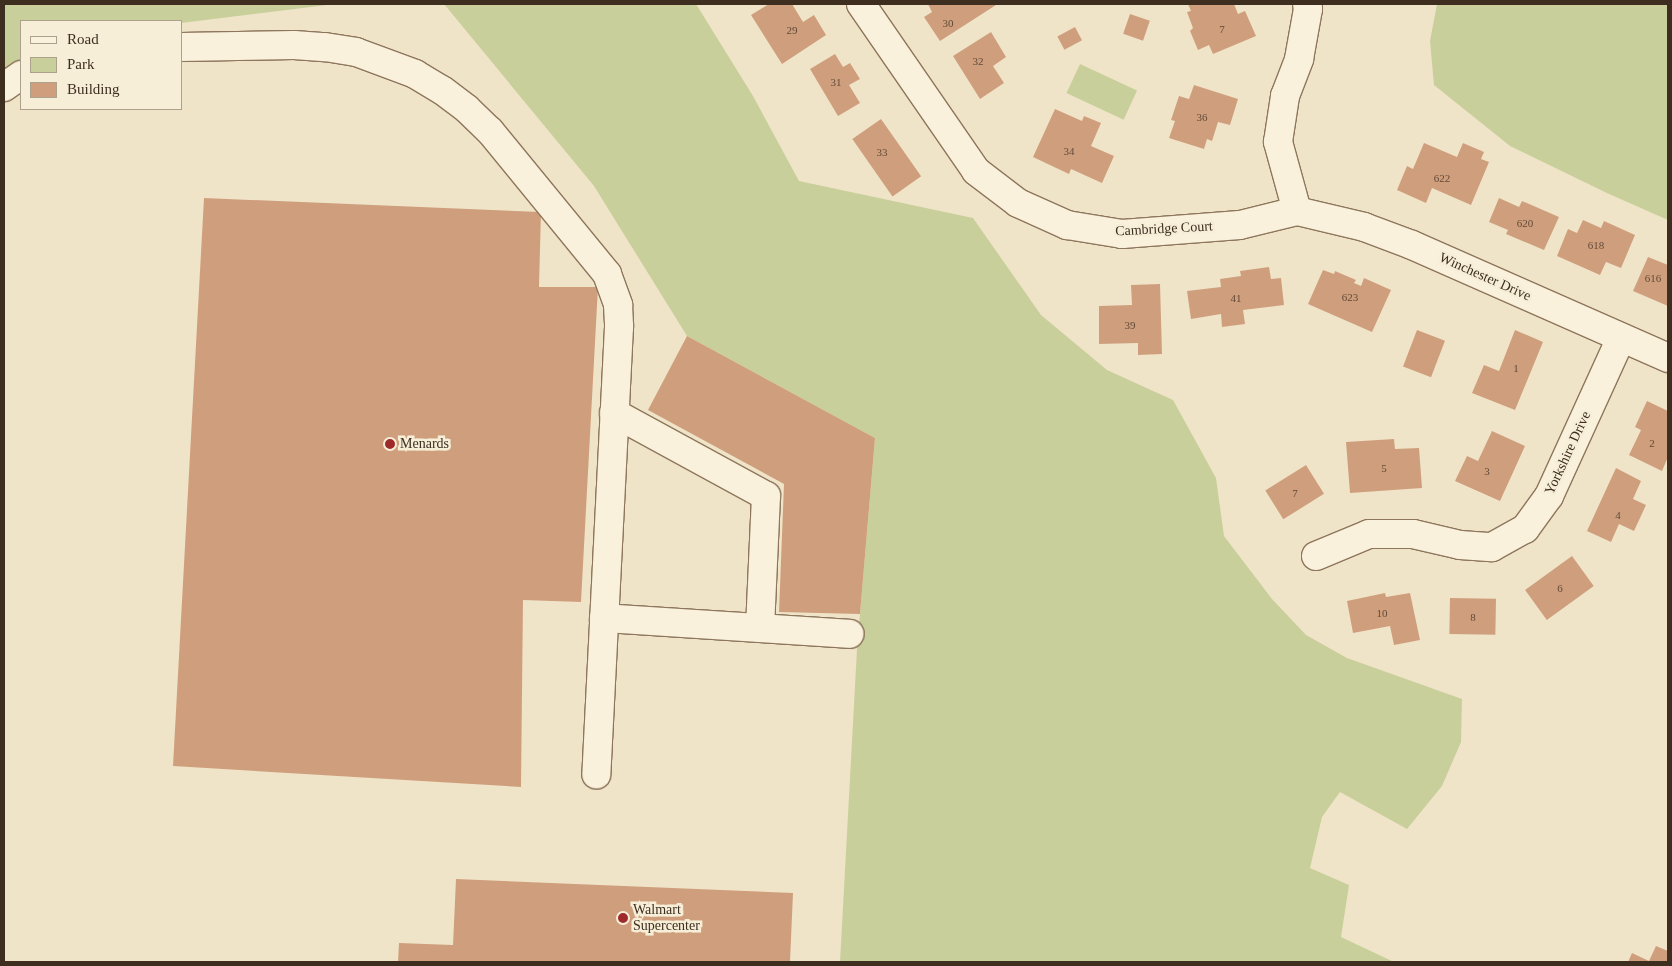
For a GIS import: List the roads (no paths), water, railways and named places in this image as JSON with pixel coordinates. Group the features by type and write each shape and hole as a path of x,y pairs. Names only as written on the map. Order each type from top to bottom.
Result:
{"street":[{"name":"Cambridge Court","path":"861,4 976,171 1018,203 1067,225 1122,234 1240,224 1297,211"},
{"path":"1297,211 1278,142 1285,96 1299,59 1308,10 1307,4"},
{"path":"182,46 294,45 325,47 356,52 415,74 442,90 467,109 490,131 607,274 615,294 619,316 596,774"},
{"path":"4,87 20,76"},
{"name":"Winchester Drive","path":"1297,211 1371,230 1482,275 1668,358"},
{"name":"Yorkshire Drive","path":"1316,556 1369,534 1413,534 1460,545 1492,546 1525,529 1549,496 1621,338"},
{"path":"614,413 766,496 760,628"},
{"path":"604,618 849,634"}],"place":[{"name":"Menards","path":"390,444"},
{"name":"Walmart Supercenter","path":"623,918"}]}
